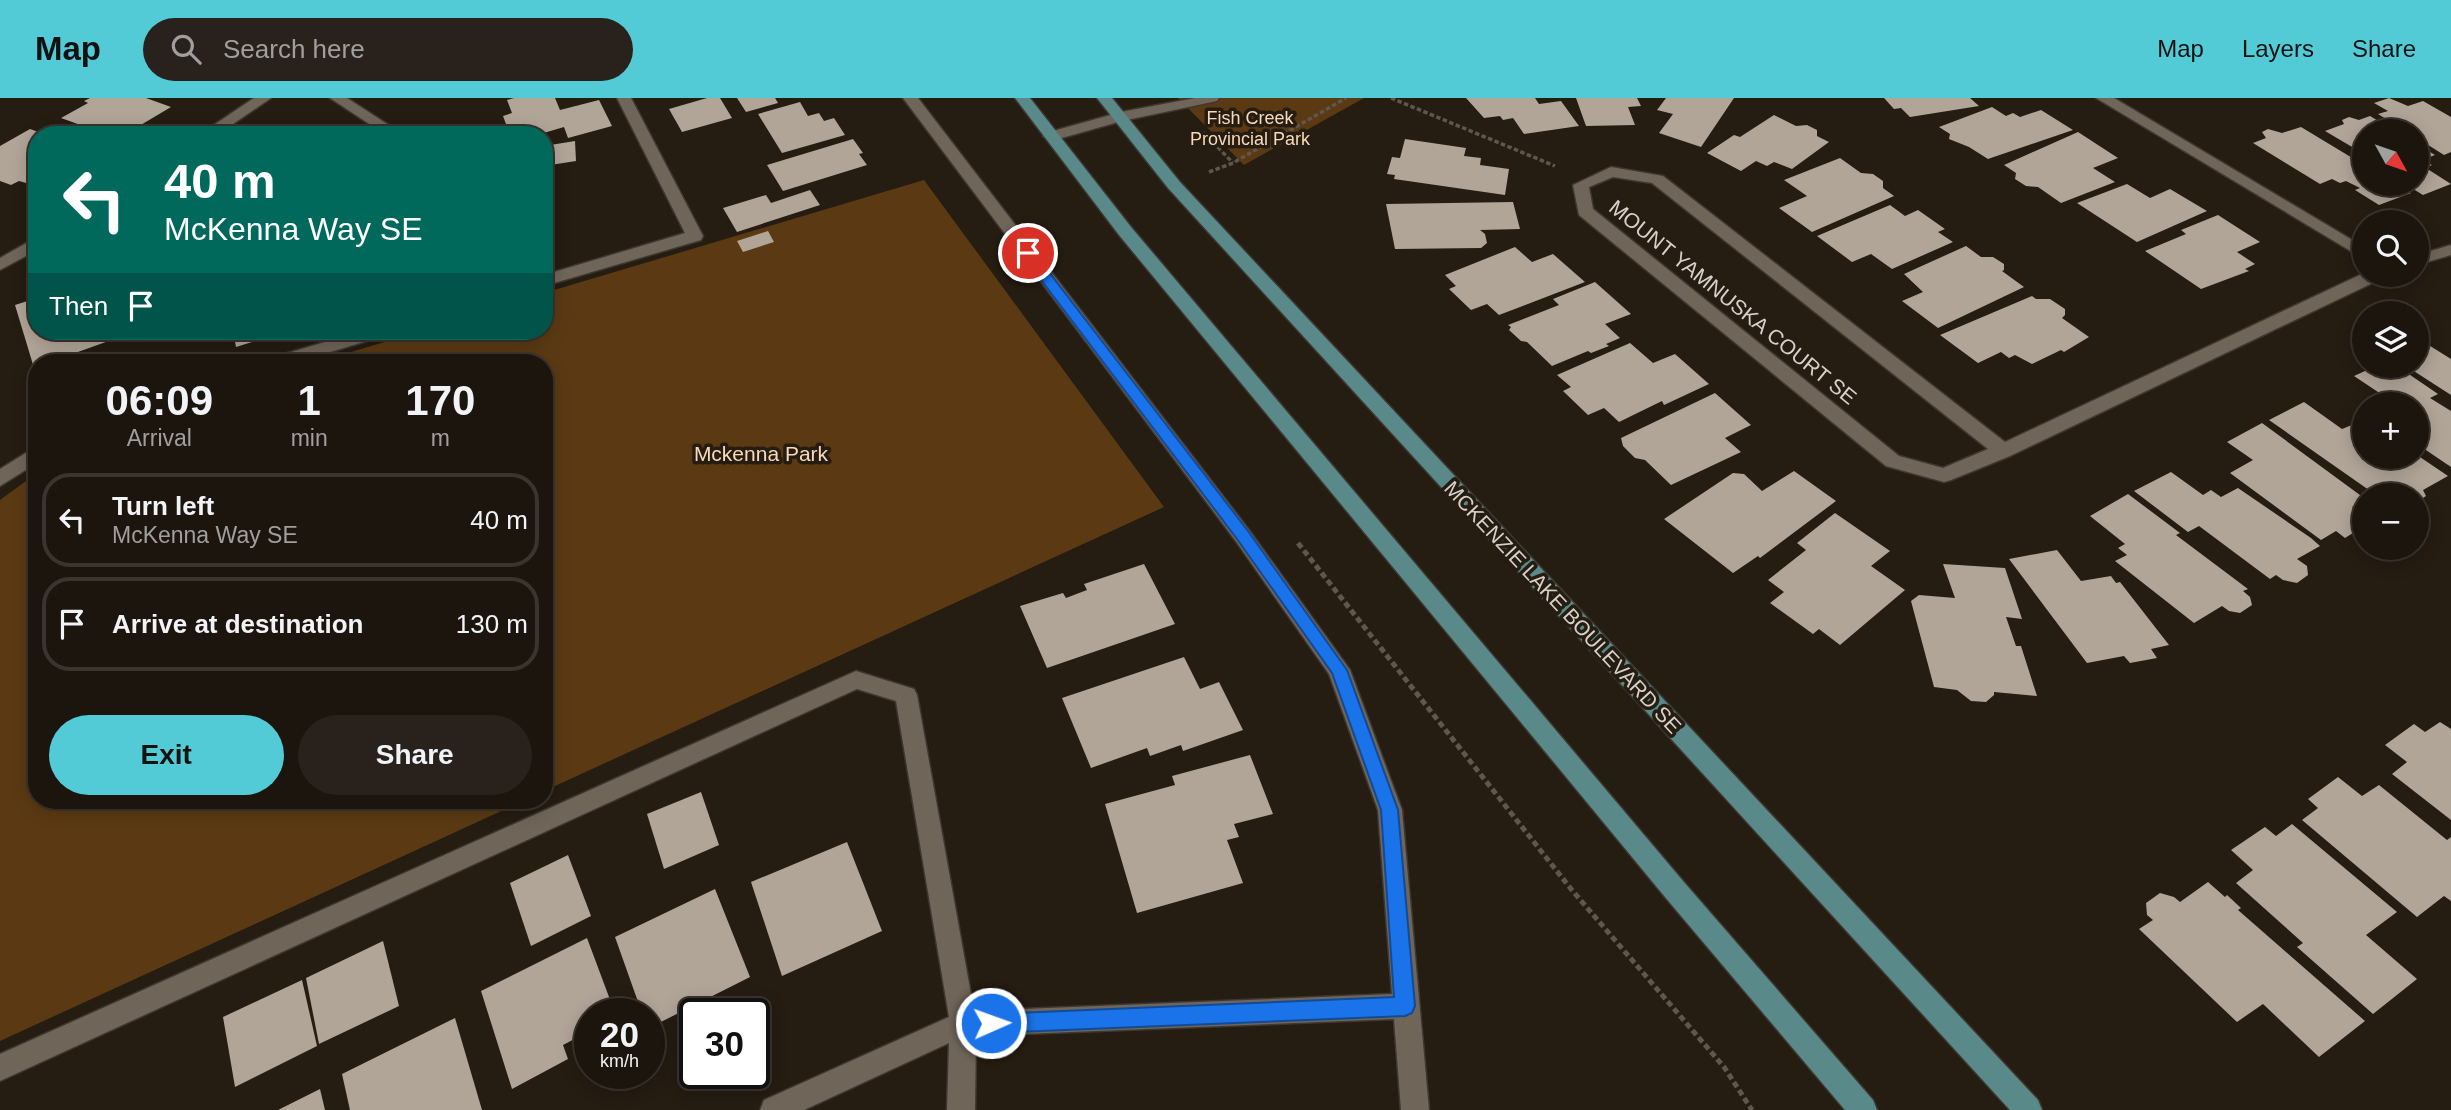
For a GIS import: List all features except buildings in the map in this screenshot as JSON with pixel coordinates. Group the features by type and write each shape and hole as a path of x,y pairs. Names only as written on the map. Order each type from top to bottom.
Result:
{"main road":[{"path":"1022,98 1134,242 1674,889 1863,1110"},
{"name":"MCKENZIE LAKE BOULEVARD SE","path":"1104,98 1174,185 2028,1110"}],"street":[{"path":"220,126 264,98"},
{"path":"337,98 382,126"},
{"path":"553,278 695,236 624,98"},
{"path":"910,98 1242,535 1339,670 1390,810 1415,1110"},
{"path":"1051,136 1121,117 1212,98"},
{"path":"2103,98 2352,247"},
{"name":"MOUNT YAMNUSKA COURT SE","path":"2003,451 1657,179 1611,172 1581,185 1586,211 1893,461 1944,475 2003,451 2352,286"},
{"path":"0,265 28,248"},
{"path":"2429,256 2451,250"},
{"path":"303,354 351,340"},
{"path":"0,479 28,459"},
{"path":"0,1068 856,680 905,695 964,1024 961,1110"},
{"path":"774,1110 964,1024 1405,1006"}],"path":[{"path":"1174,185 1233,163 1346,98"},
{"path":"1391,98 1559,168 1581,185"},
{"path":"1297,542 1571,889 1724,1066 1752,1110"}],"green space":[{"name":"Fish Creek Provincial Park","path":"1178,98 1364,98 1244,165"},
{"name":"Mckenna Park","path":"924,180 1164,507 553,787 553,354 345,354 391,340 553,340 553,290"},
{"path":"28,480 28,809 505,809 0,1041 0,500"}],"route":[{"path":"991,1023 1405,1006 1390,810 1339,670 1242,535 1028,253"}]}
